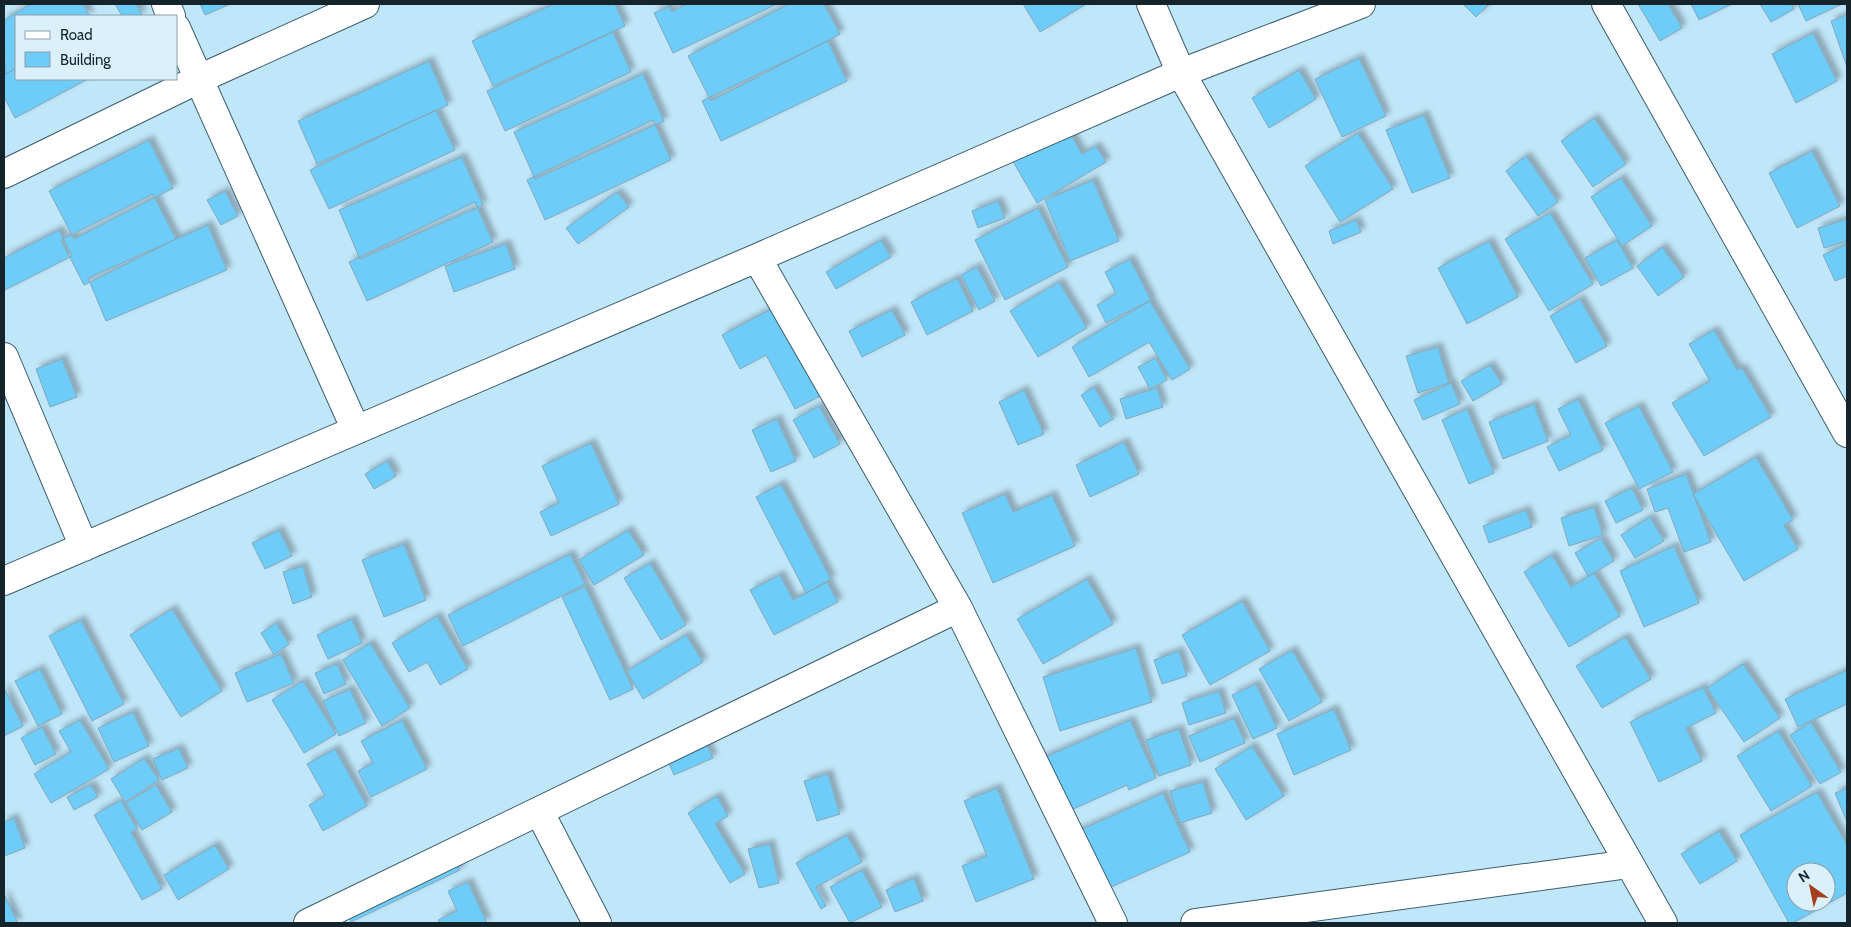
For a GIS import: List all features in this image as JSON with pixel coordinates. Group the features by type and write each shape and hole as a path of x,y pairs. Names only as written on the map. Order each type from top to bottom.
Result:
{"street":[{"path":"4,174 199,79 364,4"},
{"path":"1152,4 1180,74 1663,923"},
{"path":"4,581 757,258 1180,74 1361,4"},
{"path":"1606,4 1847,433"},
{"path":"178,32 356,430"},
{"path":"757,258 958,608 1113,923"},
{"path":"4,357 84,547"},
{"path":"308,923 958,608"},
{"path":"540,811 597,923"},
{"path":"1195,923 1629,864"}],"building":[{"path":"31,4 83,4 89,15 15,15 15,69 5,75 4,20"},
{"path":"115,4 136,4 142,14 140,15 121,15"},
{"path":"200,4 230,4 205,15"},
{"path":"554,4 615,4 625,26 493,86 472,41"},
{"path":"667,4 686,4 672,12"},
{"path":"675,4 777,4 673,53 654,13"},
{"path":"789,4 824,4 840,34 711,101 688,56"},
{"path":"1023,4 1086,4 1040,32"},
{"path":"1463,4 1489,4 1476,17"},
{"path":"1638,4 1668,4 1682,28 1660,41"},
{"path":"1691,4 1732,4 1699,20"},
{"path":"1760,4 1791,4 1794,9 1771,22"},
{"path":"1798,4 1842,4 1806,21"},
{"path":"1847,15 1847,67 1831,21"},
{"path":"613,32 631,72 505,131 487,91"},
{"path":"1813,33 1837,81 1796,103 1772,54"},
{"path":"828,41 847,81 721,141 702,101"},
{"path":"1359,58 1386,116 1342,137 1315,79"},
{"path":"429,61 448,105 317,164 298,121"},
{"path":"15,69 15,80 86,80 15,118 4,97 4,75"},
{"path":"1299,70 1316,99 1269,128 1252,98"},
{"path":"643,74 664,121 535,179 514,132"},
{"path":"436,110 455,150 329,209 310,170"},
{"path":"1424,115 1450,178 1412,193 1386,130"},
{"path":"1594,118 1626,164 1593,187 1561,141"},
{"path":"653,120 671,160 545,220 527,180"},
{"path":"1066,126 1082,154 1096,146 1106,162 1037,203 1011,158"},
{"path":"1358,133 1393,189 1340,222 1305,166"},
{"path":"149,140 173,188 74,239 49,191"},
{"path":"1812,151 1840,206 1797,228 1769,173"},
{"path":"1526,156 1558,202 1538,216 1506,171"},
{"path":"462,157 483,205 360,259 339,210"},
{"path":"1621,178 1652,226 1622,246 1591,197"},
{"path":"1093,180 1119,241 1070,261 1045,200"},
{"path":"225,191 238,216 221,225 207,200"},
{"path":"617,192 629,207 578,244 566,228"},
{"path":"153,194 176,239 84,285 61,240"},
{"path":"998,201 1005,218 978,228 972,211"},
{"path":"475,202 493,242 367,301 349,262"},
{"path":"1038,208 1068,267 1005,300 975,240"},
{"path":"1550,213 1593,284 1549,311 1505,239"},
{"path":"1847,219 1847,241 1824,248 1818,228"},
{"path":"1356,220 1361,232 1333,244 1329,231"},
{"path":"208,225 227,270 106,321 88,278"},
{"path":"59,230 72,256 5,290 4,258"},
{"path":"881,240 891,257 836,289 826,272"},
{"path":"1617,240 1633,268 1601,286 1585,258"},
{"path":"1489,241 1518,297 1467,324 1438,268"},
{"path":"506,244 515,269 454,292 445,266"},
{"path":"1847,244 1847,276 1835,281 1823,255"},
{"path":"1662,247 1684,277 1658,296 1637,266"},
{"path":"1130,259 1151,300 1106,323 1097,305 1116,294 1105,272"},
{"path":"977,267 995,301 979,310 961,275"},
{"path":"957,278 973,311 927,335 911,302"},
{"path":"1059,282 1087,328 1038,357 1010,311"},
{"path":"1580,299 1607,346 1576,363 1550,316"},
{"path":"1150,301 1190,369 1172,380 1149,342 1089,377 1072,347"},
{"path":"775,307 822,395 795,409 766,355 740,369 722,335"},
{"path":"892,310 905,335 862,357 849,331"},
{"path":"1714,330 1737,370 1742,368 1771,417 1704,456 1672,403 1710,381 1689,344"},
{"path":"1438,347 1449,383 1418,393 1406,356"},
{"path":"1156,358 1167,380 1150,389 1138,367"},
{"path":"62,359 77,397 50,407 36,369"},
{"path":"1490,365 1502,384 1473,401 1461,381"},
{"path":"1451,383 1460,404 1423,420 1414,400"},
{"path":"1094,387 1113,419 1100,427 1081,395"},
{"path":"1157,388 1163,407 1126,419 1120,399"},
{"path":"1024,390 1044,434 1018,445 999,402"},
{"path":"1578,399 1603,450 1559,471 1547,447 1571,435 1558,409"},
{"path":"1534,404 1548,441 1503,459 1489,422"},
{"path":"819,406 840,444 814,458 793,420"},
{"path":"1639,406 1673,472 1639,489 1605,423"},
{"path":"1467,409 1494,473 1469,484 1442,420"},
{"path":"777,419 796,461 771,472 752,430"},
{"path":"1124,442 1139,474 1090,497 1076,465"},
{"path":"591,443 619,504 551,536 540,512 559,503 542,466"},
{"path":"1756,457 1793,520 1784,525 1798,549 1744,581 1693,494"},
{"path":"387,461 396,476 374,489 365,474"},
{"path":"1686,474 1711,542 1684,552 1668,508 1655,512 1647,489"},
{"path":"781,484 831,579 806,593 756,497"},
{"path":"1632,488 1643,510 1616,523 1605,501"},
{"path":"1005,494 1013,512 1052,495 1075,546 993,583 962,513"},
{"path":"1594,507 1603,535 1569,546 1561,518"},
{"path":"1526,510 1532,527 1489,543 1483,526"},
{"path":"1650,517 1664,541 1635,558 1621,535"},
{"path":"279,530 292,556 265,569 252,543"},
{"path":"628,530 644,555 594,585 579,560"},
{"path":"1601,538 1614,561 1588,576 1575,553"},
{"path":"404,544 426,600 384,617 362,560"},
{"path":"1674,546 1699,603 1644,627 1620,571"},
{"path":"570,554 585,584 463,646 448,615"},
{"path":"1552,555 1571,587 1594,573 1620,616 1569,647 1524,572"},
{"path":"650,563 686,625 661,640 624,578"},
{"path":"303,566 312,597 293,604 283,572"},
{"path":"780,575 793,600 827,582 838,602 774,635 750,590"},
{"path":"1087,579 1113,624 1043,664 1017,619"},
{"path":"585,586 633,689 610,700 562,597"},
{"path":"1242,601 1270,651 1210,685 1182,635"},
{"path":"172,609 222,691 181,717 130,635"},
{"path":"437,616 468,669 440,685 427,662 409,672 392,643"},
{"path":"352,619 362,643 328,659 317,635"},
{"path":"81,620 124,704 92,721 49,636"},
{"path":"276,623 289,644 274,655 261,633"},
{"path":"686,635 703,662 643,699 627,671"},
{"path":"1625,637 1651,679 1602,708 1576,666"},
{"path":"370,643 410,708 382,726 343,660"},
{"path":"1136,648 1152,702 1060,731 1043,677"},
{"path":"1292,650 1322,702 1289,721 1259,669"},
{"path":"1179,651 1187,676 1162,684 1154,660"},
{"path":"281,654 294,683 247,702 235,673"},
{"path":"337,664 346,684 324,694 315,673"},
{"path":"1743,664 1780,718 1744,742 1707,688"},
{"path":"40,669 62,714 38,726 15,681"},
{"path":"1847,670 1847,704 1798,727 1785,699"},
{"path":"303,681 336,734 304,753 272,700"},
{"path":"1256,684 1277,728 1253,739 1232,695"},
{"path":"1703,687 1716,713 1686,728 1702,761 1659,782 1630,722"},
{"path":"4,688 23,726 4,736"},
{"path":"350,689 366,723 339,736 323,701"},
{"path":"1219,691 1226,713 1189,725 1182,703"},
{"path":"1334,709 1351,750 1294,775 1277,734"},
{"path":"133,712 149,746 114,762 98,728"},
{"path":"1234,718 1245,743 1200,762 1189,736"},
{"path":"80,720 109,769 51,803 34,774 71,752 59,731"},
{"path":"402,720 427,769 371,797 358,771 373,763 361,741"},
{"path":"1130,720 1156,778 1129,790 1127,785 1062,814 1038,760"},
{"path":"1811,722 1841,772 1820,784 1790,735"},
{"path":"42,727 56,754 35,765 21,738"},
{"path":"1179,729 1191,765 1159,776 1146,740"},
{"path":"1778,731 1812,786 1771,811 1737,756"},
{"path":"704,740 713,758 674,775 666,756"},
{"path":"1252,746 1284,796 1246,820 1215,769"},
{"path":"179,748 188,768 162,780 153,759"},
{"path":"335,749 367,806 323,831 309,805 325,796 307,764"},
{"path":"144,758 159,780 125,802 111,779"},
{"path":"828,774 840,814 817,821 804,781"},
{"path":"1203,782 1212,813 1180,823 1170,791"},
{"path":"91,785 98,797 74,810 67,797"},
{"path":"156,785 172,812 142,830 126,803"},
{"path":"997,788 1034,879 976,902 962,866 987,856 964,801"},
{"path":"1847,788 1847,822 1835,793"},
{"path":"1817,792 1847,845 1847,893 1836,899 1836,862 1786,862 1786,912 1813,912 1793,923 1789,923 1740,835"},
{"path":"1163,793 1190,852 1095,894 1069,835"},
{"path":"717,796 728,816 715,824 745,874 730,883 688,813"},
{"path":"121,800 137,829 131,832 162,889 142,900 94,815"},
{"path":"14,818 25,848 4,856 4,822"},
{"path":"1719,831 1737,861 1700,884 1681,854"},
{"path":"847,835 862,862 816,887 826,906 821,909 796,863"},
{"path":"770,844 779,883 759,888 748,849"},
{"path":"215,845 229,869 178,900 164,875"},
{"path":"450,848 460,870 351,922 341,901"},
{"path":"862,870 882,907 850,923 830,887"},
{"path":"914,878 923,901 895,912 886,890"},
{"path":"468,882 487,923 440,923 438,920 457,911 448,891"},
{"path":"4,894 18,923 4,923"}]}
